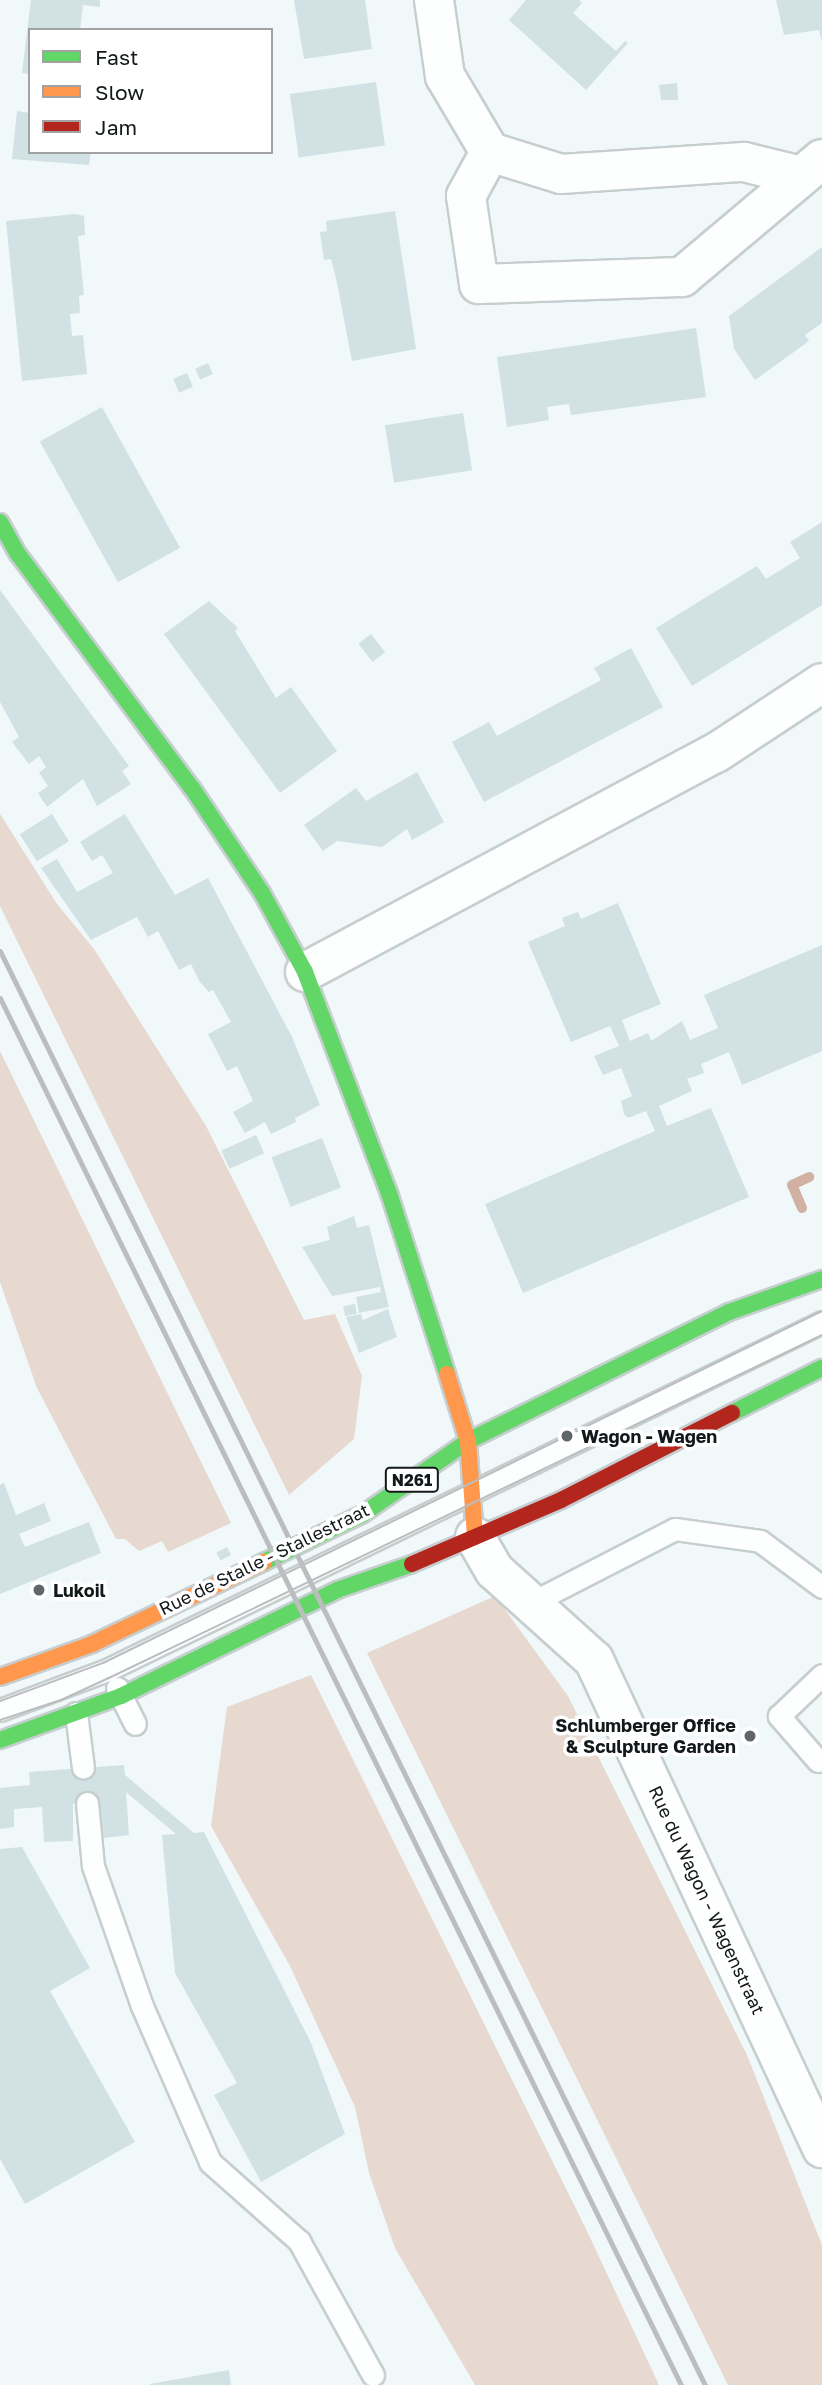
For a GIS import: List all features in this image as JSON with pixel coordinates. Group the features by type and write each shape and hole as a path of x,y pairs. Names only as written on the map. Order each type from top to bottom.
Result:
{"main road":[{"name":"Rue du Wagon - Wagenstraat","path":"0,522 18,554 192,788 262,893 304,972 389,1194 468,1441 475,1537"},
{"name":"Rue de Stalle - Stallestraat","path":"0,1677 92,1644 363,1514 468,1441 729,1312 822,1279"},
{"path":"0,1740 121,1696 337,1590 402,1569 561,1500 822,1368"}],"street":[{"path":"434,0 445,76 489,152 561,174 744,162 811,168"},
{"path":"489,152 466,196 479,284 682,277 811,168"},
{"path":"304,972 716,753 822,684"},
{"name":"Rue du Wagon - Wagenstraat","path":"475,1537 486,1561 594,1660 822,2147"}],"lane":[{"name":"Rue de Stalle - Stallestraat","path":"0,1710 107,1670 822,1322"},
{"path":"531,1603 675,1529 760,1541 822,1587"},
{"path":"92,1644 135,1724"},
{"path":"818,1761 779,1716 822,1675"},
{"path":"76,1713 83,1768"},
{"path":"87,1803 93,1866 142,2006 210,2162 299,2241 373,2375"}],"shaded area":[{"path":"0,814 57,904 94,949 206,1126 304,1320 335,1314 362,1376 354,1439 289,1495 0,906"},
{"path":"0,1051 231,1523 168,1552 162,1541 139,1551 125,1539 116,1539 37,1388 0,1282"},
{"path":"495,1596 568,1696 747,2055 822,2245 822,2385 728,2385 367,1653"},
{"path":"311,1675 586,2229 659,2385 475,2385 395,2248 369,2173 355,2107 290,1966 211,1826 227,1707"}],"building":[{"path":"31,0 100,0 100,7 83,5 80,28 28,28 28,74 22,73"},
{"path":"294,0 365,0 372,49 304,59"},
{"path":"526,0 579,0 582,3 573,13 616,51 625,41 628,43 586,90 509,20"},
{"path":"776,0 822,0 822,43 819,30 784,35"},
{"path":"376,82 385,145 299,157 290,94"},
{"path":"677,83 678,100 661,100 659,85"},
{"path":"17,111 28,113 28,154 91,154 89,165 12,159"},
{"path":"395,211 416,349 352,361 336,278 331,259 324,260 320,232 327,231 326,221"},
{"path":"75,214 84,216 85,235 78,236 84,295 79,296 80,313 70,314 72,336 83,335 87,374 22,381 6,221"},
{"path":"822,247 822,323 805,335 809,341 755,380 734,349 729,316"},
{"path":"696,328 706,397 571,415 569,404 547,407 549,420 507,427 497,357"},
{"path":"208,363 213,374 200,380 195,369"},
{"path":"187,373 193,387 179,393 173,379"},
{"path":"102,407 180,548 118,582 40,441"},
{"path":"463,413 472,470 394,483 385,425"},
{"path":"822,522 822,605 692,686 656,628 757,566 766,579 800,558 790,542"},
{"path":"0,590 129,766 122,771 131,784 97,806 83,779 47,807 38,793 48,786 39,773 46,767 39,756 29,764 12,742 19,737 0,702"},
{"path":"209,601 238,628 235,631 276,698 291,687 337,751 280,793 164,634"},
{"path":"371,634 385,652 373,662 358,644"},
{"path":"631,648 663,707 484,802 452,742 489,722 497,736 601,680 594,668"},
{"path":"417,772 444,822 412,840 407,829 382,847 337,841 323,851 304,825 356,788 366,801"},
{"path":"52,814 69,841 37,861 20,834"},
{"path":"125,814 175,895 208,878 292,1037 320,1105 295,1118 296,1122 271,1134 265,1122 245,1133 233,1112 253,1101 237,1066 227,1071 208,1034 231,1022 213,990 209,992 200,982 191,964 179,970 158,931 148,937 137,917 91,940 41,868 57,859 77,892 113,873 102,855 92,861 80,842"},
{"path":"618,903 661,1004 622,1020 630,1041 648,1033 651,1041 682,1021 690,1040 718,1028 704,995 822,945 822,1051 742,1085 729,1052 701,1064 704,1073 687,1079 692,1091 659,1106 667,1126 711,1108 749,1197 523,1293 485,1204 655,1131 646,1111 628,1118 624,1114 621,1101 632,1096 621,1068 603,1075 594,1056 619,1046 610,1026 571,1042 528,942 565,926 562,918 578,912 581,919"},
{"path":"256,1135 264,1153 229,1169 221,1150"},
{"path":"322,1138 341,1187 291,1207 272,1157"},
{"path":"354,1216 357,1228 369,1225 389,1307 359,1313 356,1297 381,1292 380,1287 332,1296 302,1247 330,1240 327,1227"},
{"path":"355,1304 357,1314 345,1316 343,1306"},
{"path":"388,1309 397,1337 359,1353 346,1317 361,1314 363,1320"},
{"path":"4,1483 16,1515 44,1503 51,1521 19,1534 25,1547 89,1522 101,1553 0,1594 0,1485"},
{"path":"227,1547 231,1555 220,1560 216,1552"},
{"path":"124,1765 125,1775 194,1833 204,1832 311,2043 345,2134 261,2182 214,2095 237,2083 175,1973 162,1835 176,1834 126,1792 129,1835 103,1838 100,1802 73,1804 73,1841 44,1842 42,1807 14,1809 14,1827 0,1829 0,1788 30,1785 29,1772"},
{"path":"22,1847 90,1968 50,1991 135,2142 25,2204 0,2159 0,1849"},
{"path":"229,2370 231,2385 150,2385 150,2384"}],"waterway":[{"path":"802,1208 792,1185 809,1177"}],"tram line":[{"path":"0,1701 103,1663 822,1311"},
{"path":"0,1720 61,1700 111,1677 822,1335"}],"railway":[{"path":"0,951 705,2385"},
{"path":"0,998 681,2385"}],"traffic: fast":[{"path":"0,522 18,554 192,788 262,893 305,972 389,1193 447,1374"},
{"path":"264,1562 363,1514 468,1441 729,1312 822,1279"},
{"path":"732,1413 822,1368"},
{"path":"0,1740 121,1696 337,1590 412,1564"}],"traffic: slow":[{"path":"447,1374 468,1441 475,1537"},
{"path":"0,1677 92,1644 264,1562"}],"traffic: jam":[{"path":"412,1564 561,1500 732,1413"}],"place":[{"name":"Wagon - Wagen","path":"567,1436"},
{"name":"Lukoil","path":"39,1590"},
{"name":"Schlumberger Office & Sculpture Garden","path":"750,1736"}]}
